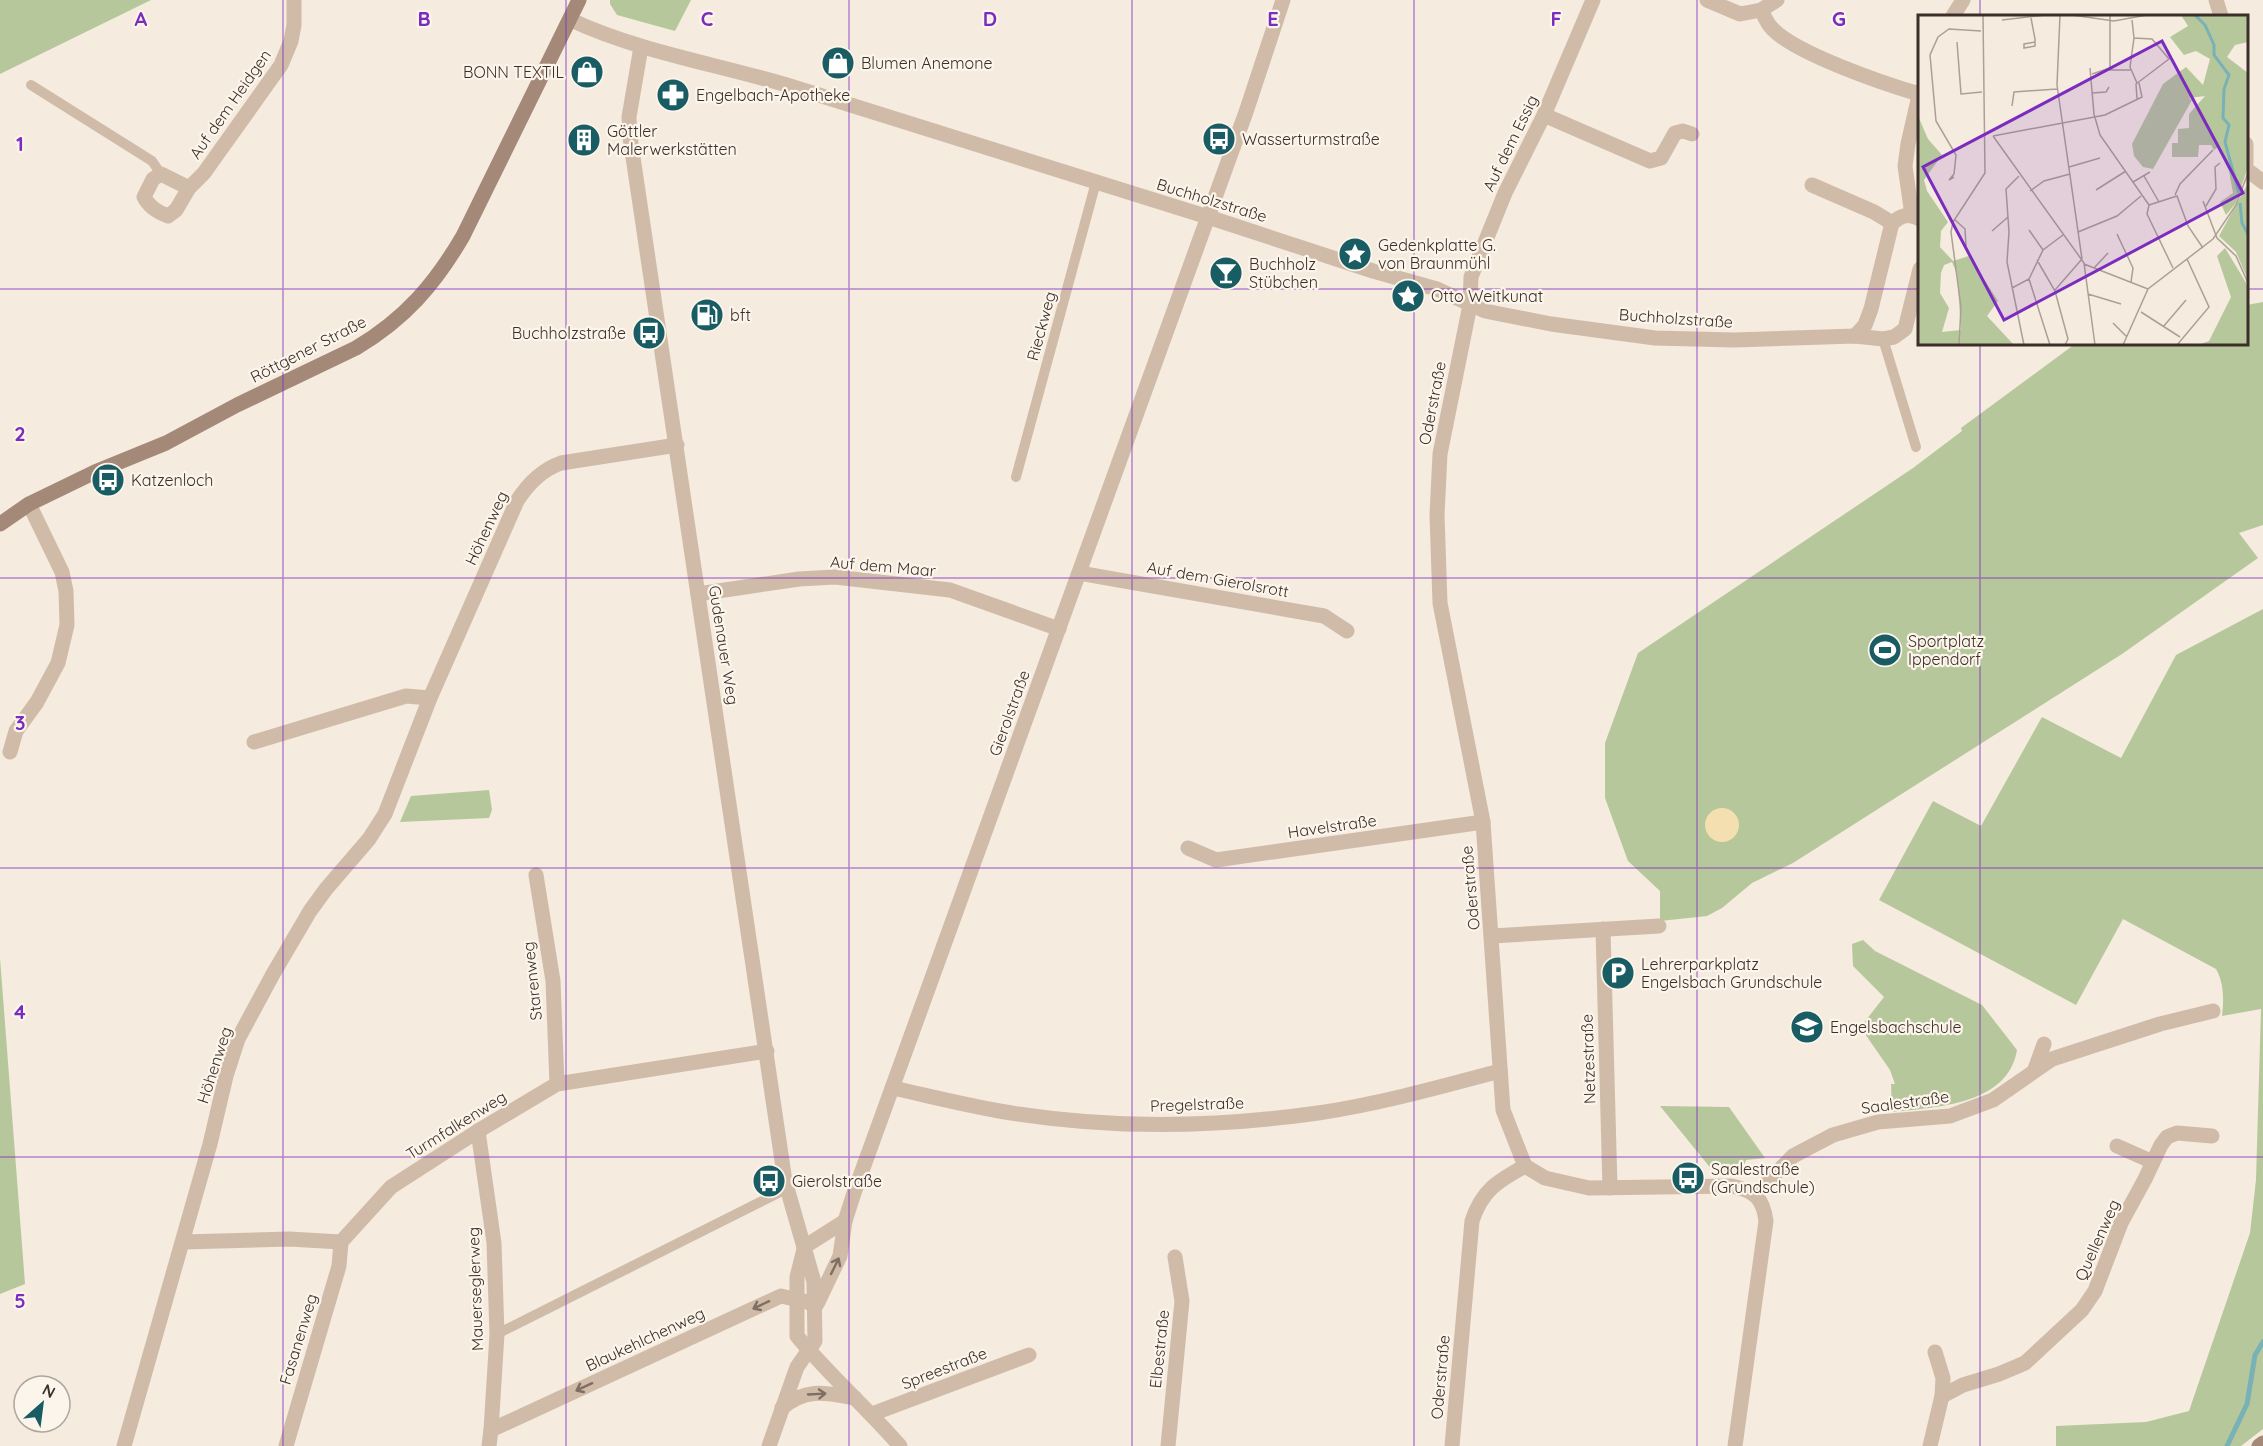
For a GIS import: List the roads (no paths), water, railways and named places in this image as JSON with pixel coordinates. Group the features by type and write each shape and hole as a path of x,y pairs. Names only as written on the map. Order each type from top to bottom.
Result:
{"street":[{"name":"Auf dem Heidgen","path":"161,174 153,179 144,197 148,205 168,216 176,210 189,188 204,173 281,65 287,53 294,25 294,0"},
{"name":"Röttgener Straße","path":"0,524 28,504 95,472 166,443 237,405 348,352 373,338 417,302 443,269 463,236 579,0"},
{"name":"Gierolstraße","path":"815,1307 840,1256 845,1221 1250,102 1283,0"},
{"name":"Auf dem Essig","path":"1470,305 1471,277 1505,193 1544,115 1593,0"},
{"path":"1707,0 1740,14 1761,10 1778,0"},
{"path":"1954,15 1963,0"},
{"path":"2216,0 2221,15"},
{"path":"1761,10 1770,27 1785,40 1826,60 1884,83 1918,93"},
{"name":"Buchholzstraße","path":"571,20 601,34 641,47 736,69 1208,217 1437,290 1485,311 1551,324 1655,338 1734,340 1855,336 1883,339"},
{"name":"Gudenauer Weg","path":"641,47 629,117 630,137 786,1189 814,1282 814,1341 797,1367 769,1446"},
{"path":"1855,336 1865,326 1871,309 1892,223 1901,216 1916,217 1905,166 1918,98"},
{"path":"1544,115 1650,161 1661,158 1675,133 1683,131 1692,134"},
{"path":"2248,170 2263,182"},
{"path":"161,174 189,188"},
{"path":"1812,185 1874,212 1892,223"},
{"path":"1883,339 1894,337 1905,329 1918,277"},
{"name":"Oderstraße","path":"1452,1446 1472,1221 1482,1197 1502,1179 1525,1166 1503,1110 1483,822 1443,622 1437,570 1440,454 1470,305"},
{"name":"Höhenweg","path":"123,1446 183,1242 226,1076 238,1040 310,911 369,839 385,814 430,698 517,501 526,487 547,468 561,463 677,445"},
{"path":"10,752 16,731 37,702 58,663 67,625 66,591 62,572 28,504"},
{"name":"Auf dem Gierolsrott","path":"1079,573 1324,616 1347,631"},
{"name":"Auf dem Maar","path":"698,594 799,579 835,577 950,590 1059,629"},
{"path":"254,742 406,696 430,698"},
{"name":"Havelstraße","path":"1188,848 1216,860 1483,822"},
{"name":"Starenweg","path":"537,875 554,981 557,1084"},
{"path":"1492,936 1659,926"},
{"name":"Netzestraße","path":"1603,929 1610,1188"},
{"name":"Saalestraße","path":"1755,1195 1794,1156 1833,1135 1878,1122 1934,1118 1960,1112 1993,1100 2052,1059 2160,1024 2213,1011"},
{"path":"2035,1069 2044,1044"},
{"name":"Turmfalkenweg","path":"341,1242 392,1187 478,1131 557,1084 767,1051"},
{"name":"Pregelstraße","path":"893,1089 1018,1114 1089,1122 1143,1124 1230,1122 1319,1113 1500,1071"},
{"name":"Mauerseglerweg","path":"478,1131 494,1243 496,1334 489,1446"},
{"name":"Quellenweg","path":"1942,1396 1964,1384 1999,1374 2025,1363 2082,1310 2095,1291 2121,1223 2167,1137 2177,1133 2212,1136"},
{"path":"2117,1146 2152,1162"},
{"path":"1525,1166 1545,1178 1589,1188 1732,1186 1746,1189 1764,1205 1766,1221 1735,1446"},
{"path":"845,1221 804,1246 797,1277 797,1336 900,1446"},
{"path":"183,1242 290,1239 341,1242"},
{"name":"Fasanenweg","path":"286,1446 339,1266 341,1242"},
{"name":"Elbestraße","path":"1168,1446 1182,1301 1175,1257"},
{"name":"Blaukehlchenweg","path":"491,1430 781,1296 796,1298"},
{"path":"796,1298 815,1307"},
{"path":"1930,1446 1944,1378 1935,1352"},
{"name":"Spreestraße","path":"872,1414 1029,1355"},
{"path":"782,1408 795,1397 817,1393 855,1398"},
{"path":"2259,1446 2263,1443"}],"lane":[{"path":"31,85 152,161 161,174"},
{"name":"Rieckweg","path":"1016,477 1096,182"},
{"path":"1883,339 1916,447"},
{"path":"496,1334 786,1189"}],"waterway":[{"path":"2227,1446 2247,1404 2255,1355 2263,1342"}],"place":[{"name":"Blumen Anemone","path":"838,63"},
{"name":"BONN TEXTIL","path":"587,72"},
{"name":"Engelbach-Apotheke","path":"673,95"},
{"name":"Wasserturmstraße","path":"1219,139"},
{"name":"Göttler Malerwerkstätten","path":"584,140"},
{"name":"Gedenkplatte G. von Braunmühl","path":"1355,254"},
{"name":"Buchholz Stübchen","path":"1226,273"},
{"name":"Otto Weitkunat","path":"1408,296"},
{"name":"bft","path":"707,315"},
{"name":"Buchholzstraße","path":"649,333"},
{"name":"Katzenloch","path":"108,480"},
{"name":"Sportplatz Ippendorf","path":"1885,650"},
{"name":"Lehrerparkplatz Engelsbach Grundschule","path":"1618,973"},
{"name":"Engelsbachschule","path":"1807,1027"},
{"name":"Saalestraße (Grundschule)","path":"1688,1178"},
{"name":"Gierolstraße","path":"769,1181"}]}
